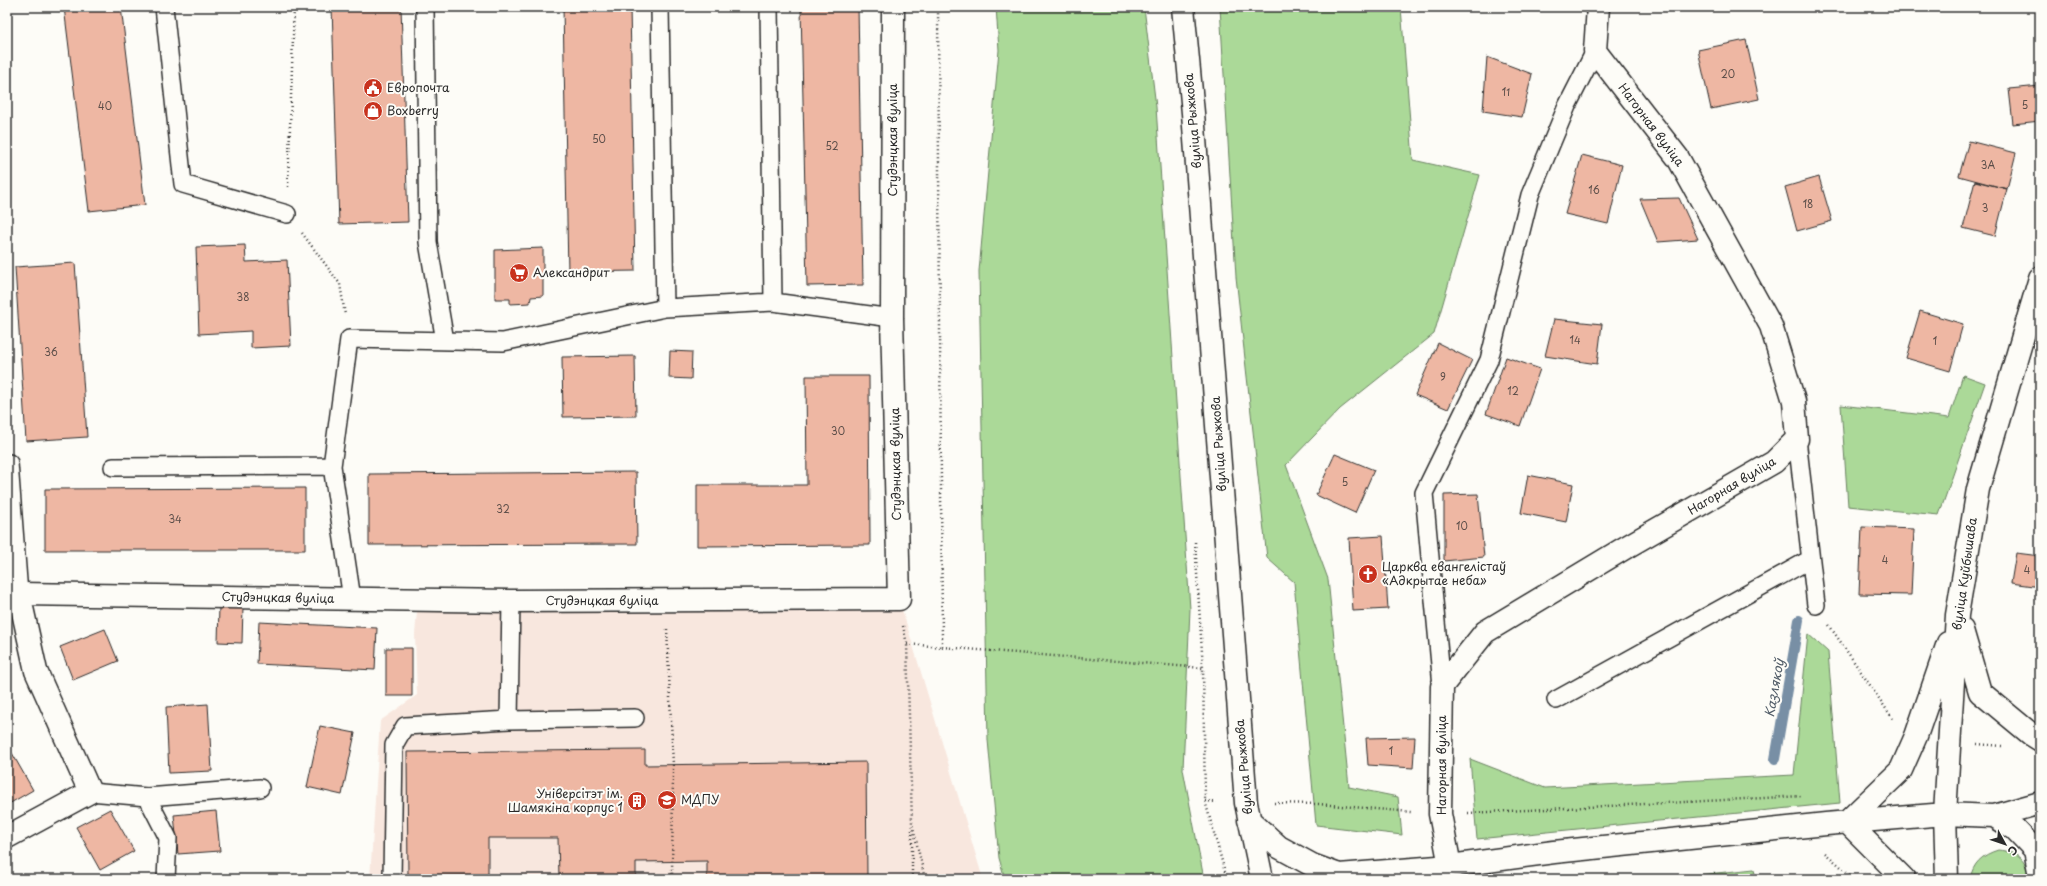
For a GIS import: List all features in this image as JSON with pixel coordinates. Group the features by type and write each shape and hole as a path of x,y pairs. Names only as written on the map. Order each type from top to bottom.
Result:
{"main road":[{"name":"Студэнцкая вуліца","path":"19,594 511,601 899,599 892,318 893,7"},
{"name":"вуліца Рыжкова","path":"1183,7 1193,113 1248,812 1262,879"},
{"name":"Нагорная вуліца","path":"1448,872 1440,814 1442,686 1485,632 1623,549 1774,462 1797,439 1794,401 1771,326 1678,158 1595,51 1598,7"},
{"name":"вуліца Куйбышава","path":"1947,879 1945,814 1958,615 1978,489 2040,278"},
{"path":"7,837 90,792 36,671 19,594"},
{"path":"1958,615 1980,692 2040,740"},
{"path":"1847,822 1901,770 1916,736 1958,615"},
{"path":"1411,879 1554,852 1847,822 1945,814 1994,816 2040,803"},
{"path":"1248,812 1279,847 1312,865 1339,876 1448,872"},
{"path":"1994,816 2015,829 2035,850 2040,876"},
{"path":"1847,822 1904,879"}],"lane":[{"path":"164,7 184,184 287,214"},
{"path":"425,7 428,242 445,341"},
{"path":"660,7 665,308"},
{"path":"769,7 773,302"},
{"name":"Нагорная вуліца","path":"1442,686 1424,493 1489,360 1530,195 1567,106 1595,51"},
{"path":"352,599 332,466 349,339 503,342 665,308 773,302 892,318"},
{"path":"1797,439 1809,560 1816,605"},
{"path":"9,463 19,594"},
{"path":"113,467 332,466"},
{"path":"1556,700 1809,560"},
{"path":"509,720 511,601"},
{"path":"392,879 394,746 405,726 509,720 635,718"},
{"path":"90,792 146,797 260,788"},
{"path":"146,797 168,838 166,879"}],"path":[{"path":"294,7 287,214 340,284 349,339"},
{"path":"938,7 942,647"},
{"path":"899,599 907,644 912,879"},
{"path":"666,600 673,765 672,879"},
{"path":"1816,605 1893,720"},
{"path":"907,644 1203,668"},
{"path":"1205,801 1248,812 1318,804 1440,814 1810,796"},
{"path":"912,823 925,879"},
{"path":"1818,854 1826,853 1855,879"},
{"path":"1848,879 1852,875"}],"shaded area":[{"name":"МДПУ","path":"899,599 983,879 370,879 380,721 417,695 415,634 418,600"}],"green space":[{"path":"996,7 1144,7 1156,107 1190,609 1183,769 1204,879 1005,879 999,858 988,740 979,271 999,50"},
{"path":"1220,7 1401,7 1413,160 1480,175 1434,334 1340,409 1286,465 1328,579 1349,787 1398,797 1402,835 1316,825 1294,582 1267,558 1236,277"},
{"path":"1963,375 1985,383 1939,515 1848,506 1841,405 1949,418"},
{"path":"1808,634 1828,652 1840,803 1477,839 1470,759 1545,788 1794,775"},
{"path":"1998,850 2011,853 2020,858 2026,867 2030,879 1970,879 1973,868 1979,860 1987,854"},
{"path":"1754,869 1756,879 1661,879"}],"building":[{"path":"64,7 121,7 145,205 89,211"},
{"path":"332,7 401,7 408,222 339,224"},
{"path":"563,7 630,7 635,271 568,272"},
{"path":"801,7 858,7 863,285 807,286"},
{"path":"1434,7 1460,7 1459,10 1433,10"},
{"path":"1746,40 1759,99 1711,109 1698,50"},
{"path":"1487,57 1532,74 1522,117 1483,111"},
{"path":"2040,86 2040,121 2013,124 2009,89"},
{"path":"1969,141 2016,153 2007,189 1959,176"},
{"path":"1582,155 1622,165 1608,224 1565,214"},
{"path":"1819,177 1832,221 1797,231 1785,187"},
{"path":"1975,181 2007,189 1995,236 1963,228"},
{"path":"1679,198 1698,239 1658,242 1640,199"},
{"path":"245,245 246,262 287,260 291,346 251,348 251,331 199,334 196,247"},
{"name":"Александрит","path":"543,248 543,296 531,297 530,303 510,304 510,299 495,299 495,250"},
{"path":"75,263 87,437 26,441 15,267"},
{"path":"1920,311 1963,324 1950,371 1906,358"},
{"path":"1554,319 1602,324 1597,364 1545,356"},
{"path":"1438,343 1472,360 1448,409 1415,395"},
{"path":"670,351 692,352 691,379 669,378"},
{"path":"635,356 636,416 563,417 562,357"},
{"path":"1506,357 1540,369 1520,426 1486,414"},
{"path":"806,376 869,376 870,545 697,546 697,485 807,485"},
{"path":"1335,454 1374,470 1355,513 1316,495"},
{"path":"636,472 637,544 369,545 369,474"},
{"path":"1528,475 1573,484 1566,522 1521,513"},
{"path":"305,488 305,550 45,550 45,489"},
{"path":"1478,494 1484,557 1444,561 1444,495"},
{"path":"1862,527 1914,529 1911,595 1859,594"},
{"name":"Царква евангелістаў «Адкрытае неба»","path":"1383,536 1388,609 1353,611 1349,538"},
{"path":"2016,553 2040,556 2040,587 2011,583"},
{"path":"219,606 243,607 242,643 218,642"},
{"path":"259,622 377,628 375,670 257,664"},
{"path":"105,629 118,661 73,680 60,647"},
{"path":"386,648 412,648 412,696 386,696"},
{"path":"208,704 212,771 169,773 166,707"},
{"path":"320,726 355,733 342,795 307,787"},
{"path":"1415,737 1413,768 1368,765 1366,738"},
{"name":"Універсітэт ім. Шамякіна корпус 1","path":"645,750 645,765 866,762 867,879 707,879 707,861 636,862 636,876 559,877 558,838 488,838 488,875 408,877 407,752"},
{"path":"12,753 33,790 7,805 7,755"},
{"path":"110,809 134,851 100,870 76,827"},
{"path":"216,811 220,851 178,854 174,815"}],"waterway":[{"name":"Казлякоў","path":"1775,759 1799,620"}],"place":[{"name":"Европочта","path":"373,88"},
{"name":"Boxberry","path":"373,111"},
{"name":"Александрит","path":"519,273"},
{"name":"Царква евангелістаў «Адкрытае неба»","path":"1368,574"},
{"name":"МДПУ","path":"667,800"},
{"name":"Універсітэт ім. Шамякіна корпус 1","path":"637,801"}]}
